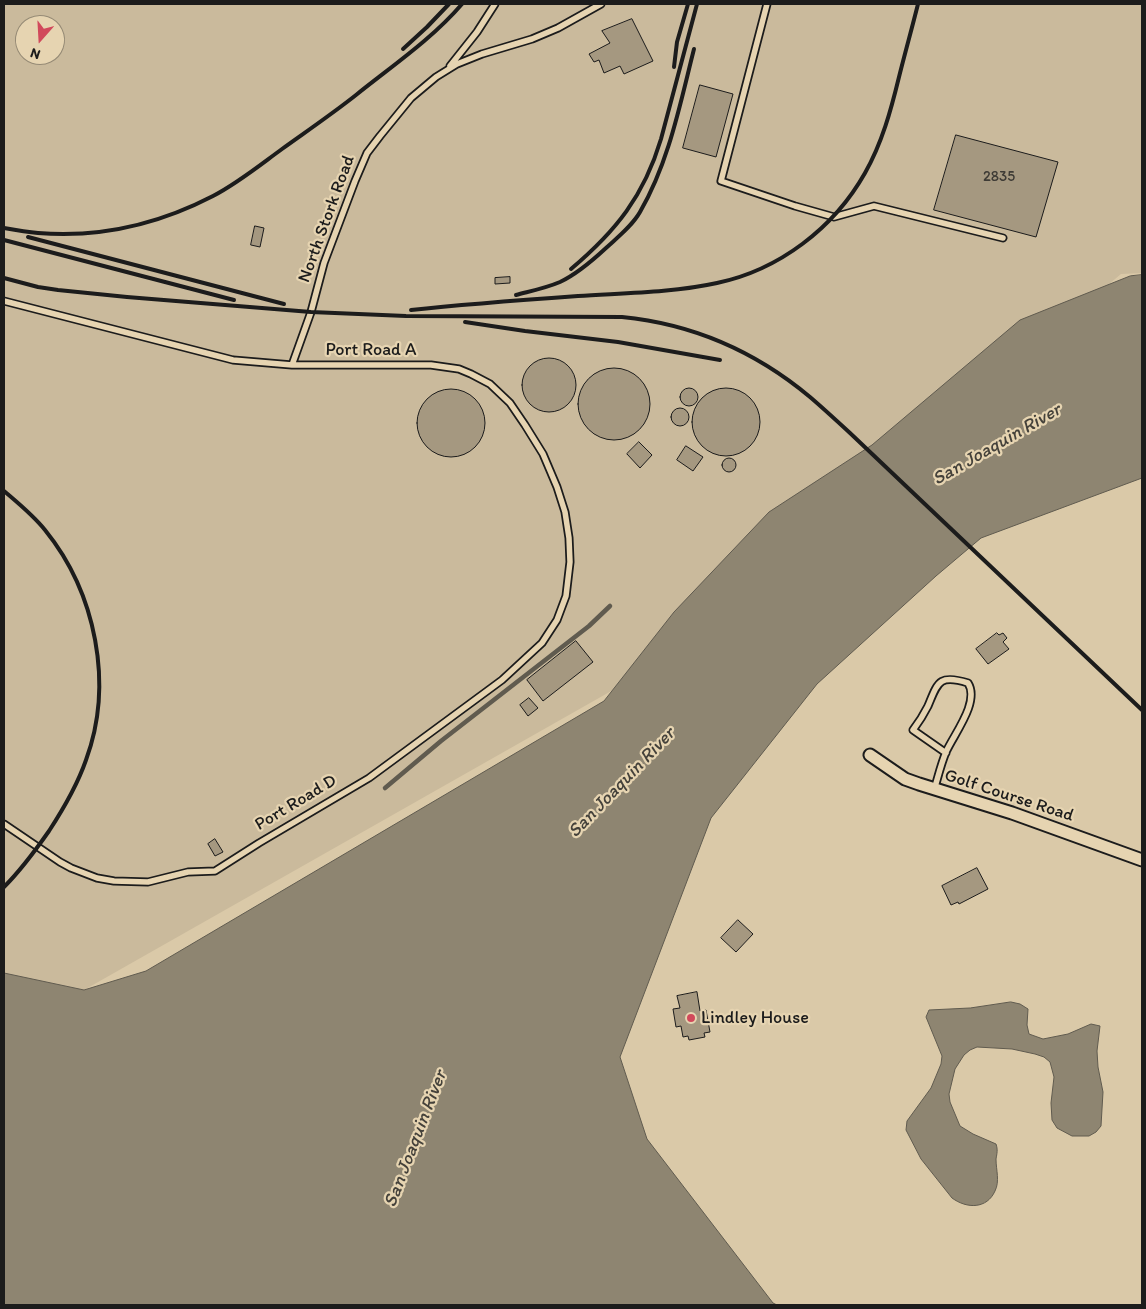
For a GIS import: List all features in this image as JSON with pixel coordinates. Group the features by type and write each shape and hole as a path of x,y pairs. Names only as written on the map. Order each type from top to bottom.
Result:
{"street":[{"name":"Golf Course Road","path":"870,755 905,779 934,790 1012,813 1142,860"}],"lane":[{"path":"447,70 495,4"},
{"name":"North Stork Road","path":"292,365 311,312 324,263 367,153 412,98 436,77 457,64 482,54 532,39 558,28 600,4"},
{"path":"766,4 721,181 796,206 834,216 874,206 1003,238"},
{"name":"Port Road A","path":"4,301 233,360 292,365 445,366 459,369 490,384 510,403 543,454 565,512 570,562 566,596 561,612"},
{"name":"Port Road D","path":"4,824 60,862 97,878 114,881 148,882 188,872 215,871 369,778 495,685 532,654 542,643 561,612"},
{"path":"934,790 946,753 970,704 971,688 968,683 959,680 943,681 938,684 923,716 913,730 946,753"}],"shaded area":[{"path":"4,4 1142,4 1142,273 1121,274 813,533 613,690 84,990 4,974"}],"water":[{"name":"San Joaquin River","path":"1142,275 1142,478 981,538 936,576 817,684 711,818 620,1057 647,1139 773,1303 777,1305 4,1305 4,973 84,990 146,971 604,701 674,612 769,512 872,445 1020,320 1130,276"},
{"path":"1011,1002 1020,1004 1028,1009 1027,1025 1029,1034 1043,1039 1068,1034 1091,1024 1100,1026 1097,1051 1103,1092 1101,1126 1089,1136 1072,1136 1057,1128 1052,1120 1051,1103 1054,1077 1050,1062 1044,1057 1012,1049 977,1047 970,1050 964,1055 955,1069 949,1094 950,1102 960,1126 996,1144 998,1179 995,1191 987,1201 976,1205 964,1204 952,1198 921,1159 906,1130 907,1121 931,1088 941,1064 942,1056 926,1017 929,1010 970,1008"}],"building":[{"path":"632,19 653,61 624,74 620,66 604,73 599,60 594,62 589,54 610,43 602,31"},
{"path":"700,85 733,94 716,157 683,148"},
{"path":"956,135 1058,162 1036,237 934,210"},
{"path":"255,226 264,228 260,247 251,245"},
{"path":"510,277 510,283 495,284 495,278"},
{"path":"544,358 554,358 564,362 572,370 576,385 572,400 564,408 554,412 544,412 534,408 526,400 522,390 522,380 526,370 534,362"},
{"path":"614,368 634,374 644,384 650,404 644,424 634,434 614,440 594,434 584,424 578,404 584,384 594,374"},
{"path":"689,388 695,391 698,397 695,403 689,406 683,403 680,397 683,391"},
{"path":"719,388 733,388 745,393 755,403 760,415 760,429 755,441 745,451 733,456 719,456 707,451 697,441 692,429 692,415 697,403 707,393"},
{"path":"451,389 464,392 475,399 482,410 485,423 482,436 475,447 464,454 451,457 438,454 427,447 420,436 417,423 420,410 427,399 438,392"},
{"path":"680,408 686,411 689,417 686,423 680,426 674,423 671,417 674,411"},
{"path":"639,442 652,455 640,468 627,454"},
{"path":"686,446 703,457 693,471 677,460"},
{"path":"729,458 734,460 736,465 734,470 729,472 724,470 722,465 724,460"},
{"path":"997,633 999,635 1003,633 1007,638 1003,642 1009,649 988,664 976,649"},
{"path":"576,641 593,662 543,701 527,680"},
{"path":"529,698 538,708 528,716 520,705"},
{"path":"215,839 223,852 215,856 208,844"},
{"path":"977,868 988,889 959,904 958,902 951,905 942,886"},
{"path":"738,920 753,934 736,952 721,938"},
{"name":"Lindley House","path":"697,992 700,1011 706,1010 710,1032 704,1033 705,1037 689,1040 688,1036 683,1037 681,1026 676,1027 673,1009 680,1008 677,996"}],"waterway":[{"path":"385,788 441,741 589,626 610,606"}],"railway":[{"path":"403,49 449,4"},
{"path":"4,228 34,233 61,234 106,231 150,221 192,206 213,196 249,174 347,102 425,41 462,4"},
{"path":"674,67 677,42 688,4"},
{"path":"571,269 602,241 615,226 637,195 646,178 661,139 697,4"},
{"path":"411,310 682,289 740,277 783,257 803,244 838,212 865,173 881,138 889,114 918,4"},
{"path":"516,295 555,284 572,275 601,253 637,217 650,193 666,153 694,49"},
{"path":"28,237 284,304"},
{"path":"4,240 234,300"},
{"path":"4,278 58,290 311,312 406,316 622,317 674,326 722,342 767,366 810,397 1142,710"},
{"path":"465,322 618,342 720,360"},
{"path":"4,491 45,530 63,555 77,582 88,610 99,670 99,701 94,731 79,779 49,831 28,860 4,887"}],"place":[{"name":"Lindley House","path":"691,1018"}]}
